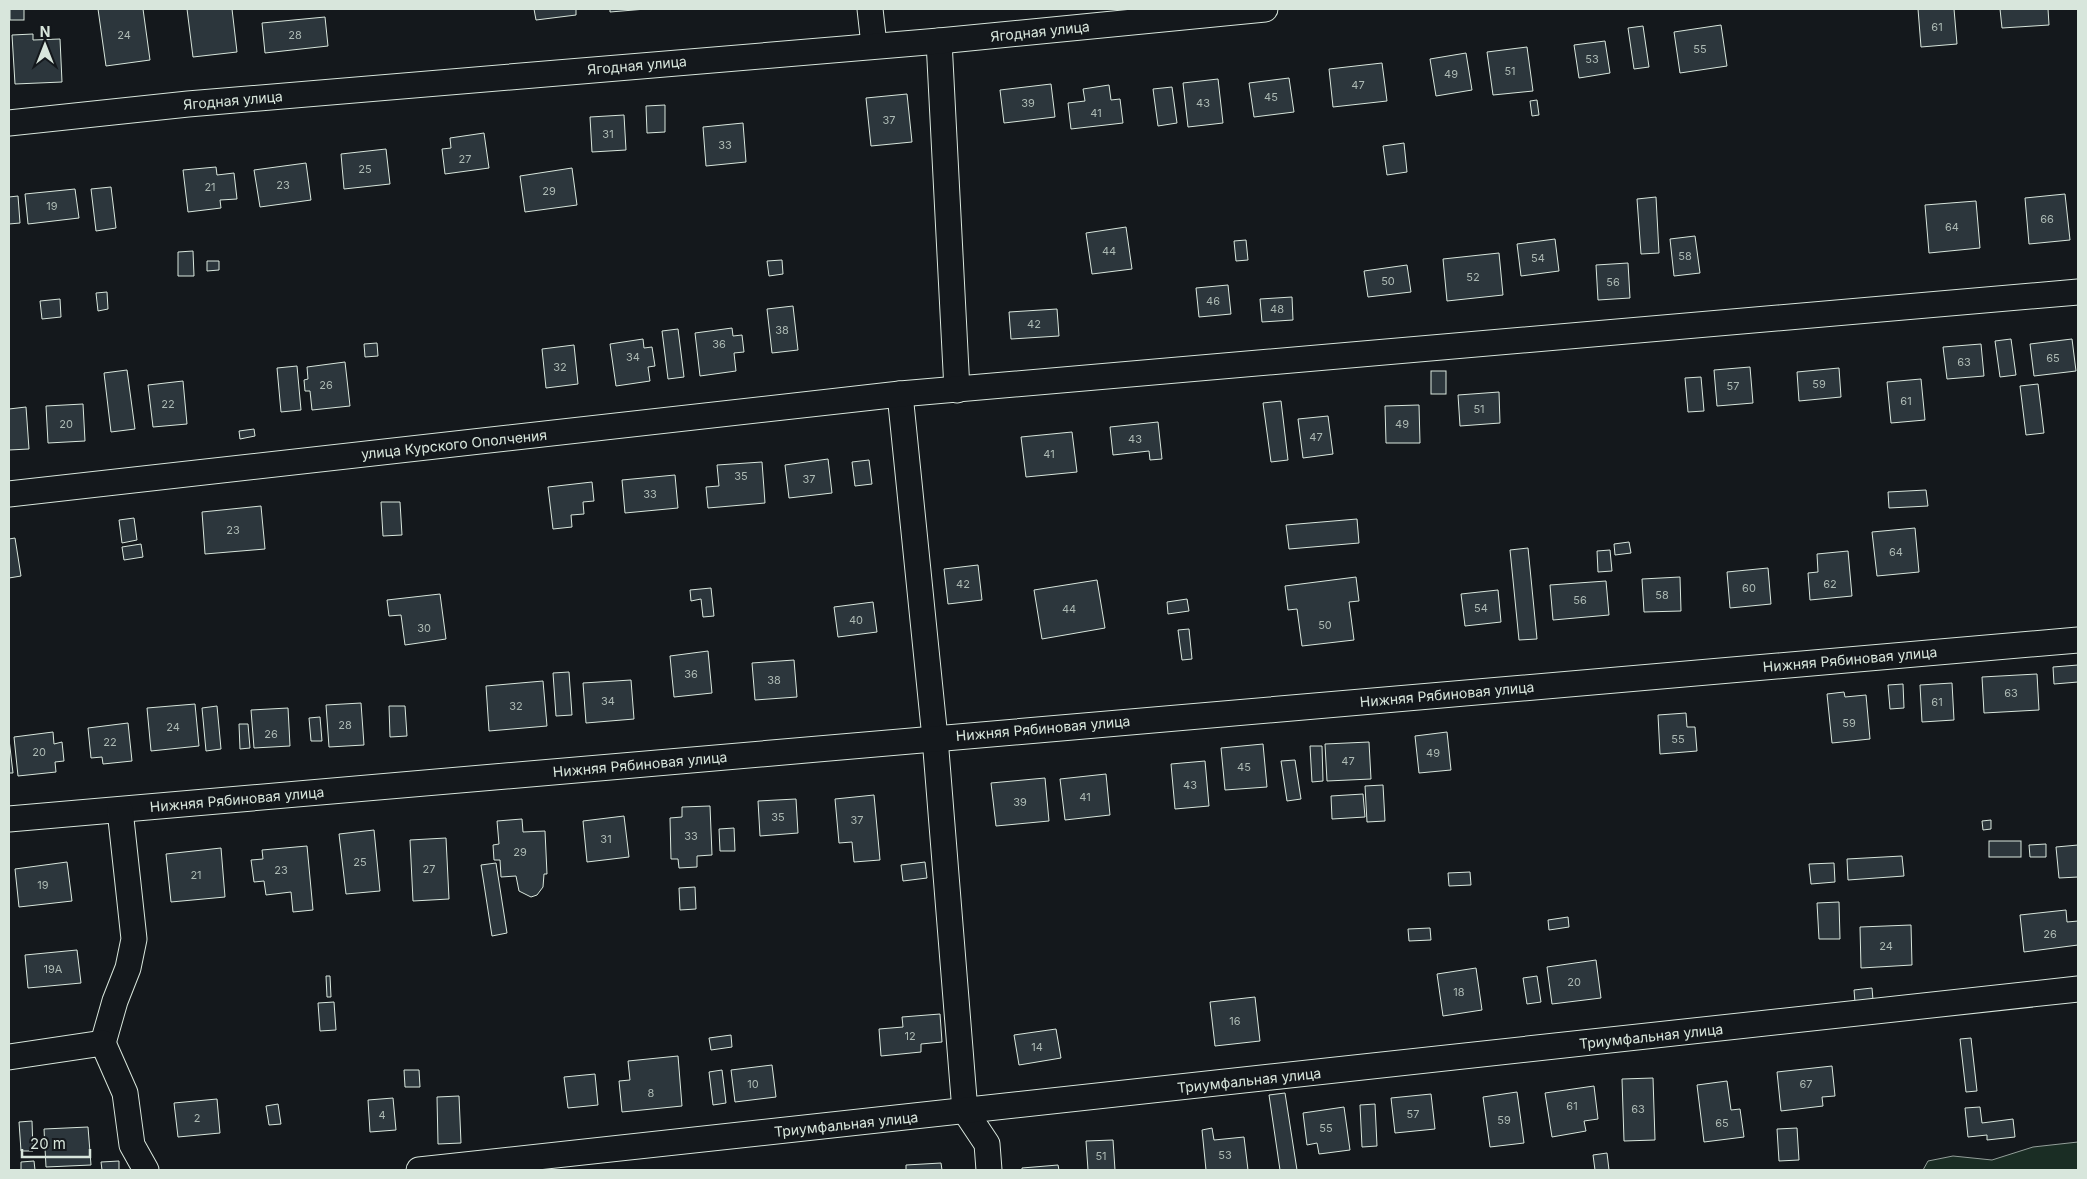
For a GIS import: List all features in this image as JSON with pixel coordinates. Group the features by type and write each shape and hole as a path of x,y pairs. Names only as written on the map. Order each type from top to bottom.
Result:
{"street":[{"path":"870,9 874,45"},
{"name":"Ягодная улица","path":"9,123 188,104 939,41 1265,9"},
{"path":"939,41 956,390"},
{"name":"улица Курского Ополчения","path":"9,494 900,394 2078,292"},
{"path":"900,394 935,738 965,1110 987,1144 989,1170"},
{"name":"Нижняя Рябиновая улица","path":"9,819 2078,640"},
{"path":"120,810 134,939 128,968 115,1001 103,1043 125,1093 132,1145 146,1170"},
{"name":"Триумфальная улица","path":"419,1170 2078,989"},
{"path":"9,1057 103,1043"}],"green space":[{"path":"2078,1142 2078,1170 1923,1170 1928,1161 1953,1156 1992,1160 2033,1147"}],"building":[{"path":"10,9 24,9 24,20 10,20"},
{"path":"98,9 143,9 150,60 106,66"},
{"path":"187,9 232,9 237,52 193,57"},
{"path":"534,9 576,9 576,15 536,20"},
{"path":"610,9 646,9 610,12"},
{"path":"1918,9 1954,9 1957,44 1921,47"},
{"path":"2000,9 2048,9 2049,25 2002,28"},
{"path":"325,17 328,46 265,53 262,23"},
{"path":"1721,25 1727,66 1680,73 1674,32"},
{"path":"1643,26 1649,67 1634,69 1628,28"},
{"path":"33,34 33,40 60,39 62,82 15,84 12,35"},
{"path":"1605,41 1610,73 1579,78 1574,45"},
{"path":"1527,47 1533,91 1493,95 1487,52"},
{"path":"1466,53 1472,90 1436,96 1430,59"},
{"path":"1382,63 1387,101 1333,107 1329,69"},
{"path":"1289,78 1294,112 1254,117 1249,83"},
{"path":"1218,79 1223,123 1188,127 1183,83"},
{"path":"1051,84 1055,117 1004,123 1000,90"},
{"path":"1109,85 1111,100 1120,99 1123,123 1071,129 1068,103 1085,101 1083,89"},
{"path":"1172,87 1177,123 1158,126 1153,89"},
{"path":"907,94 912,142 871,146 866,98"},
{"path":"1537,100 1539,115 1532,116 1530,101"},
{"path":"665,105 665,132 647,133 646,106"},
{"path":"624,115 626,150 592,152 590,117"},
{"path":"743,123 746,162 706,166 703,127"},
{"path":"484,133 489,168 445,174 442,149 451,148 450,138"},
{"path":"1404,143 1407,172 1387,175 1383,146"},
{"path":"386,149 390,184 344,189 341,154"},
{"path":"306,163 311,200 260,207 254,170"},
{"path":"216,167 217,175 234,173 237,199 220,200 221,208 188,212 183,170"},
{"path":"572,168 577,205 525,212 520,176"},
{"path":"111,187 116,228 96,231 91,189"},
{"path":"75,189 79,218 28,224 25,194"},
{"path":"2065,194 2070,240 2029,244 2025,198"},
{"path":"18,196 20,223 9,224 9,197"},
{"path":"1656,197 1659,253 1641,254 1637,199"},
{"path":"1976,201 1980,248 1929,253 1925,205"},
{"path":"1126,227 1132,269 1092,274 1086,233"},
{"path":"1695,236 1700,273 1674,276 1670,239"},
{"path":"1555,239 1559,271 1521,276 1517,244"},
{"path":"1246,240 1248,260 1236,261 1234,241"},
{"path":"193,251 194,276 178,276 178,252"},
{"path":"1499,253 1503,295 1447,301 1443,259"},
{"path":"782,260 783,274 769,276 767,261"},
{"path":"207,261 219,261 219,270 207,271"},
{"path":"1628,263 1630,298 1598,300 1596,265"},
{"path":"1407,265 1411,292 1368,297 1364,271"},
{"path":"1228,285 1231,314 1199,317 1196,288"},
{"path":"107,292 108,309 98,311 96,293"},
{"path":"1292,297 1293,320 1262,322 1260,299"},
{"path":"60,299 61,317 42,319 40,301"},
{"path":"793,306 798,350 772,353 767,309"},
{"path":"1057,309 1059,336 1011,339 1009,312"},
{"path":"732,328 733,336 742,335 744,352 734,353 736,371 700,376 695,333"},
{"path":"678,329 684,377 668,379 662,331"},
{"path":"643,339 644,348 652,347 655,366 648,367 650,381 616,386 610,344"},
{"path":"2011,339 2016,375 2000,377 1995,341"},
{"path":"2072,339 2076,371 2034,376 2030,344"},
{"path":"377,343 378,356 365,357 364,344"},
{"path":"1981,344 1984,376 1947,379 1943,347"},
{"path":"574,345 578,384 546,388 542,349"},
{"path":"345,362 350,406 312,410 310,391 305,391 304,380 308,379 307,367"},
{"path":"297,366 301,410 281,412 277,368"},
{"path":"1750,367 1753,403 1717,406 1714,370"},
{"path":"1839,368 1841,397 1799,401 1797,372"},
{"path":"127,370 135,429 111,432 104,373"},
{"path":"1431,371 1446,371 1446,394 1431,394"},
{"path":"1701,377 1704,411 1688,412 1685,378"},
{"path":"1921,379 1925,420 1891,423 1887,382"},
{"path":"183,381 187,424 153,427 148,385"},
{"path":"2038,384 2044,433 2026,435 2020,386"},
{"path":"1499,392 1500,423 1460,426 1458,395"},
{"path":"1281,401 1288,460 1271,462 1263,403"},
{"path":"83,404 85,441 48,443 46,406"},
{"path":"1419,405 1420,443 1386,443 1385,406"},
{"path":"26,407 29,449 9,450 9,409"},
{"path":"1328,416 1333,454 1303,458 1298,419"},
{"path":"1158,422 1162,459 1150,460 1149,451 1113,455 1110,427"},
{"path":"254,429 255,436 240,439 239,431"},
{"path":"1072,432 1077,472 1026,477 1021,437"},
{"path":"828,459 832,493 789,498 785,465"},
{"path":"869,460 872,484 855,486 852,462"},
{"path":"762,462 765,503 708,508 706,487 719,486 717,465"},
{"path":"675,475 678,508 625,513 622,480"},
{"path":"592,482 594,501 583,502 584,514 571,515 572,527 553,529 548,487"},
{"path":"1926,490 1928,506 1889,508 1888,492"},
{"path":"381,502 400,502 402,535 383,536"},
{"path":"261,506 265,549 205,554 202,512"},
{"path":"134,518 137,540 122,543 119,520"},
{"path":"1357,519 1359,543 1289,549 1286,525"},
{"path":"1915,528 1919,572 1877,576 1872,532"},
{"path":"15,538 21,576 9,578 9,539"},
{"path":"1629,542 1631,553 1615,555 1614,544"},
{"path":"141,544 143,557 124,560 122,547"},
{"path":"1528,548 1537,639 1519,640 1510,550"},
{"path":"1610,550 1612,571 1598,572 1597,551"},
{"path":"1848,551 1852,596 1810,600 1808,573 1818,572 1817,554"},
{"path":"978,565 982,600 948,604 944,569"},
{"path":"1768,568 1771,604 1730,608 1727,572"},
{"path":"1356,577 1359,601 1349,602 1354,640 1302,646 1297,609 1288,610 1285,586"},
{"path":"1680,577 1681,611 1644,612 1642,579"},
{"path":"1097,580 1105,628 1042,639 1034,590"},
{"path":"1606,581 1609,615 1553,620 1550,585"},
{"path":"711,588 714,616 703,617 701,599 691,601 690,590"},
{"path":"1498,590 1501,622 1465,626 1461,594"},
{"path":"440,594 446,639 405,645 401,615 389,616 387,600"},
{"path":"1187,599 1189,611 1168,614 1167,602"},
{"path":"873,602 877,632 838,637 834,607"},
{"path":"1189,629 1192,659 1182,660 1178,630"},
{"path":"708,651 712,693 674,697 670,656"},
{"path":"794,660 797,697 755,700 752,663"},
{"path":"2078,665 2078,682 2054,684 2053,667"},
{"path":"569,672 572,715 556,716 553,673"},
{"path":"2037,674 2039,710 1984,713 1982,677"},
{"path":"631,680 634,719 586,723 583,683"},
{"path":"543,681 547,726 489,731 486,686"},
{"path":"1952,683 1954,720 1922,722 1920,685"},
{"path":"1903,684 1904,708 1890,709 1888,685"},
{"path":"1844,692 1845,697 1866,695 1870,739 1832,743 1827,694"},
{"path":"361,703 364,745 329,747 326,705"},
{"path":"195,704 199,746 151,751 147,708"},
{"path":"217,706 221,749 206,751 202,708"},
{"path":"389,706 405,706 407,736 390,737"},
{"path":"288,708 290,746 254,748 251,710"},
{"path":"1686,713 1687,727 1695,727 1697,751 1660,754 1658,715"},
{"path":"320,717 322,741 311,741 309,718"},
{"path":"128,723 132,761 103,764 102,757 91,758 88,728"},
{"path":"239,724 248,724 250,748 240,749"},
{"path":"53,732 54,744 62,742 64,761 55,762 56,772 18,776 14,737"},
{"path":"1447,732 1451,770 1419,773 1415,736"},
{"path":"9,739 13,773 9,773"},
{"path":"1369,742 1371,779 1327,781 1325,744"},
{"path":"1263,744 1267,787 1225,790 1221,748"},
{"path":"1310,746 1322,746 1323,781 1312,782"},
{"path":"1295,760 1301,799 1287,801 1281,761"},
{"path":"1205,761 1209,806 1175,809 1171,764"},
{"path":"1106,774 1110,815 1065,820 1060,779"},
{"path":"1045,778 1049,821 996,826 991,783"},
{"path":"1383,785 1385,821 1367,822 1365,786"},
{"path":"1363,794 1365,817 1332,819 1331,796"},
{"path":"874,795 880,860 854,862 852,842 839,843 835,799"},
{"path":"796,799 798,833 760,836 758,801"},
{"path":"710,806 712,855 697,856 697,867 679,868 678,859 671,859 670,818 682,817 682,807"},
{"path":"624,816 629,857 587,862 583,821"},
{"path":"522,819 523,832 545,831 547,874 544,874 543,887 537,895 531,897 519,891 516,876 501,877 500,860 494,860 493,845 499,844 497,821"},
{"path":"1991,820 1991,829 1983,830 1982,821"},
{"path":"734,828 735,851 720,851 719,829"},
{"path":"374,830 380,891 346,894 339,834"},
{"path":"446,838 449,899 413,901 410,840"},
{"path":"1989,841 2021,841 2021,857 1989,857"},
{"path":"2046,844 2046,857 2030,857 2029,845"},
{"path":"2078,845 2078,877 2059,878 2056,847"},
{"path":"307,846 313,910 293,912 291,892 266,895 264,881 254,882 251,860 263,859 262,850"},
{"path":"221,848 225,897 171,902 166,854"},
{"path":"1902,856 1904,876 1848,880 1847,859"},
{"path":"67,862 72,901 19,907 15,869"},
{"path":"925,862 927,878 903,881 901,865"},
{"path":"496,863 507,933 492,936 481,865"},
{"path":"1834,863 1835,882 1811,884 1809,864"},
{"path":"1470,872 1471,885 1449,886 1448,873"},
{"path":"695,887 696,909 680,910 679,888"},
{"path":"1839,902 1840,939 1819,939 1817,903"},
{"path":"2066,910 2067,922 2078,921 2078,945 2024,952 2020,915"},
{"path":"1568,917 1569,927 1549,930 1548,920"},
{"path":"1911,925 1912,965 1861,968 1860,927"},
{"path":"1430,928 1431,940 1409,941 1408,929"},
{"path":"77,950 81,983 28,988 25,955"},
{"path":"1596,960 1601,998 1552,1004 1547,967"},
{"path":"1476,968 1482,1010 1443,1016 1437,974"},
{"path":"326,976 330,976 331,997 327,997"},
{"path":"1537,976 1541,1002 1527,1004 1523,978"},
{"path":"1872,988 1873,1000 1855,1002 1854,990"},
{"path":"1255,997 1260,1041 1215,1046 1210,1002"},
{"path":"334,1002 336,1030 320,1031 318,1003"},
{"path":"940,1014 942,1042 921,1044 921,1052 881,1056 879,1029 903,1027 902,1017"},
{"path":"1056,1029 1061,1058 1019,1065 1014,1035"},
{"path":"731,1035 732,1047 711,1050 709,1038"},
{"path":"1971,1038 1977,1091 1966,1092 1960,1039"},
{"path":"678,1056 682,1106 622,1112 619,1081 630,1080 628,1061"},
{"path":"772,1065 776,1097 735,1102 731,1070"},
{"path":"1832,1066 1835,1096 1822,1097 1823,1106 1781,1111 1777,1072"},
{"path":"404,1070 419,1070 420,1087 405,1087"},
{"path":"722,1070 726,1103 713,1105 709,1072"},
{"path":"595,1074 598,1105 568,1108 564,1077"},
{"path":"1653,1078 1655,1140 1624,1141 1622,1079"},
{"path":"1727,1081 1731,1110 1740,1109 1744,1137 1704,1142 1697,1085"},
{"path":"1594,1086 1598,1119 1584,1121 1586,1131 1552,1137 1545,1093"},
{"path":"1517,1092 1524,1143 1490,1147 1483,1097"},
{"path":"1285,1093 1297,1170 1280,1170 1269,1095"},
{"path":"1431,1094 1435,1129 1395,1133 1391,1098"},
{"path":"459,1096 461,1143 438,1144 437,1097"},
{"path":"393,1098 396,1130 370,1132 368,1100"},
{"path":"217,1099 220,1133 178,1137 174,1103"},
{"path":"278,1104 281,1124 269,1125 266,1106"},
{"path":"1375,1104 1377,1146 1362,1147 1360,1105"},
{"path":"1344,1107 1350,1150 1319,1154 1317,1143 1307,1145 1303,1113"},
{"path":"1980,1107 1982,1123 2013,1119 2015,1137 1987,1140 1987,1135 1968,1137 1965,1108"},
{"path":"32,1121 33,1151 21,1151 19,1122"},
{"path":"88,1127 91,1165 46,1167 44,1129"},
{"path":"1212,1128 1214,1140 1244,1137 1248,1170 1206,1170 1202,1130"},
{"path":"1797,1128 1799,1160 1779,1161 1777,1129"},
{"path":"1113,1140 1115,1170 1088,1170 1086,1141"},
{"path":"1607,1153 1609,1170 1595,1170 1593,1155"},
{"path":"34,1161 35,1170 21,1170 21,1162"},
{"path":"119,1161 119,1170 102,1170 101,1162"},
{"path":"941,1163 942,1170 906,1170 906,1165"},
{"path":"1058,1165 1059,1170 1022,1170 1022,1168"}]}
